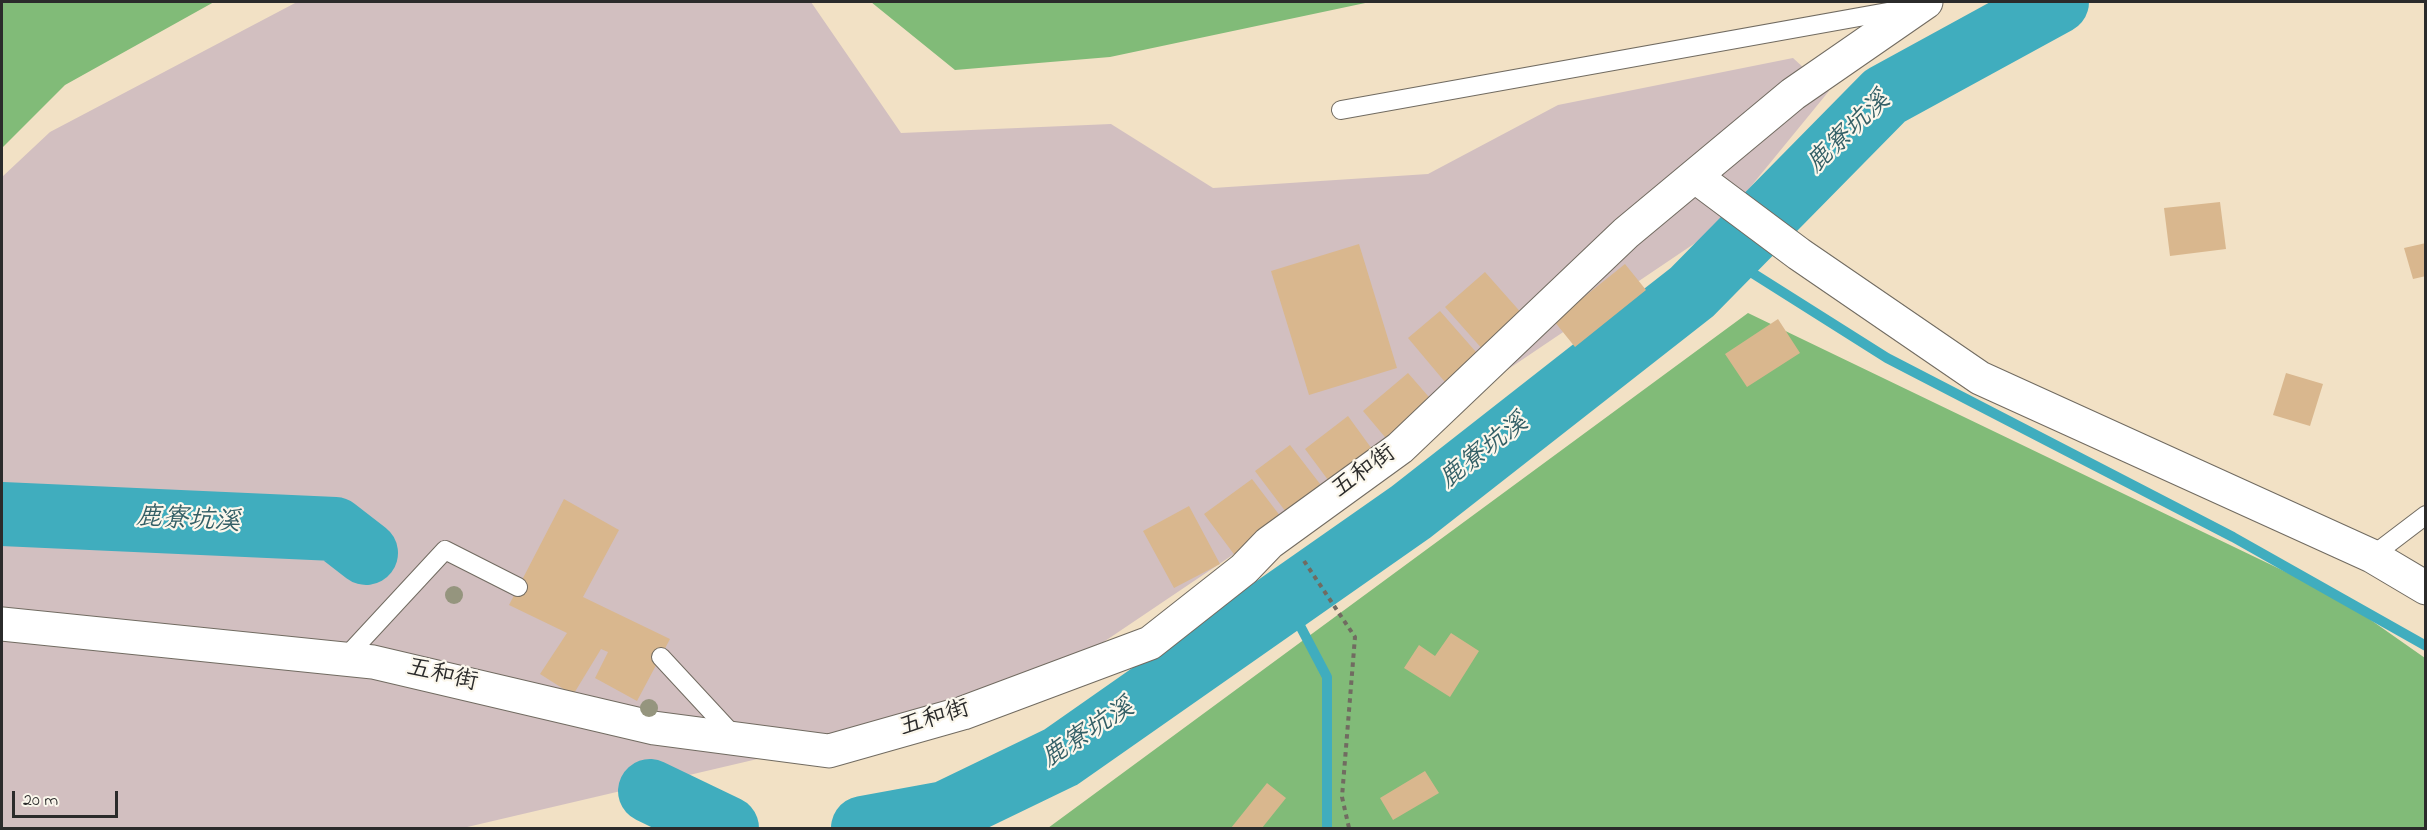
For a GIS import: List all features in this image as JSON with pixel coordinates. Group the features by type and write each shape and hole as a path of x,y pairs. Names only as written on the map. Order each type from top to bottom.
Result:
{"street":[{"name":"五和街","path":"2,624 384,664 654,728 829,751 963,713 1150,643 1244,569 1269,543 1400,448 1626,233 1793,94 1922,4"},
{"path":"1696,177 1799,254 1980,378 2372,556 2426,588"}],"lane":[{"path":"1341,110 1922,4"},
{"path":"2372,556 2426,515"},
{"path":"344,659 445,550 518,587"},
{"path":"661,657 738,739"}],"path":[{"path":"1285,532 1355,638 1342,797 1349,828"}],"shaded area":[{"path":"297,2 811,2 901,133 1111,124 1213,188 1428,174 1558,105 1793,58 1829,91 1716,229 1068,666 830,742 463,828 2,828 2,177 50,132"}],"green space":[{"path":"2,2 214,2 65,85 2,148"},
{"path":"871,2 1370,2 1110,57 955,70"},
{"path":"1748,313 2338,597 2425,658 2425,828 1048,828"}],"building":[{"path":"2220,202 2226,249 2170,256 2164,208"},
{"path":"2426,243 2426,276 2413,279 2404,248"},
{"path":"1359,244 1397,368 1309,395 1271,271"},
{"path":"1625,264 1646,290 1575,347 1554,321"},
{"path":"1485,272 1524,316 1484,351 1445,307"},
{"path":"1440,311 1483,360 1450,388 1408,338"},
{"path":"1778,319 1800,353 1747,387 1725,354"},
{"path":"1408,373 1435,404 1390,443 1363,411"},
{"path":"2286,373 2323,384 2310,426 2273,415"},
{"path":"1348,416 1377,456 1334,488 1305,449"},
{"path":"1290,445 1327,493 1292,520 1255,471"},
{"path":"1252,479 1287,525 1239,561 1204,514"},
{"path":"564,499 619,530 583,597 670,639 637,701 595,678 608,652 601,649 573,695 540,674 567,633 509,605"},
{"path":"1189,506 1220,564 1174,588 1143,531"},
{"path":"1451,633 1479,651 1450,697 1404,668 1419,645 1435,656"},
{"path":"1425,771 1439,793 1393,820 1380,798"},
{"path":"1267,783 1286,798 1262,828 1231,828"}],"waterway":[{"name":"鹿寮坑溪","path":"863,828 945,813 1061,757 1411,512 1692,292 1885,96 2057,2"},
{"path":"1727,257 1887,358 2233,537 2426,646"},
{"name":"鹿寮坑溪","path":"2,514 335,529 366,553"},
{"path":"1286,599 1327,677 1327,828"},
{"name":"鹿寮坑溪","path":"650,791 727,828"}]}
